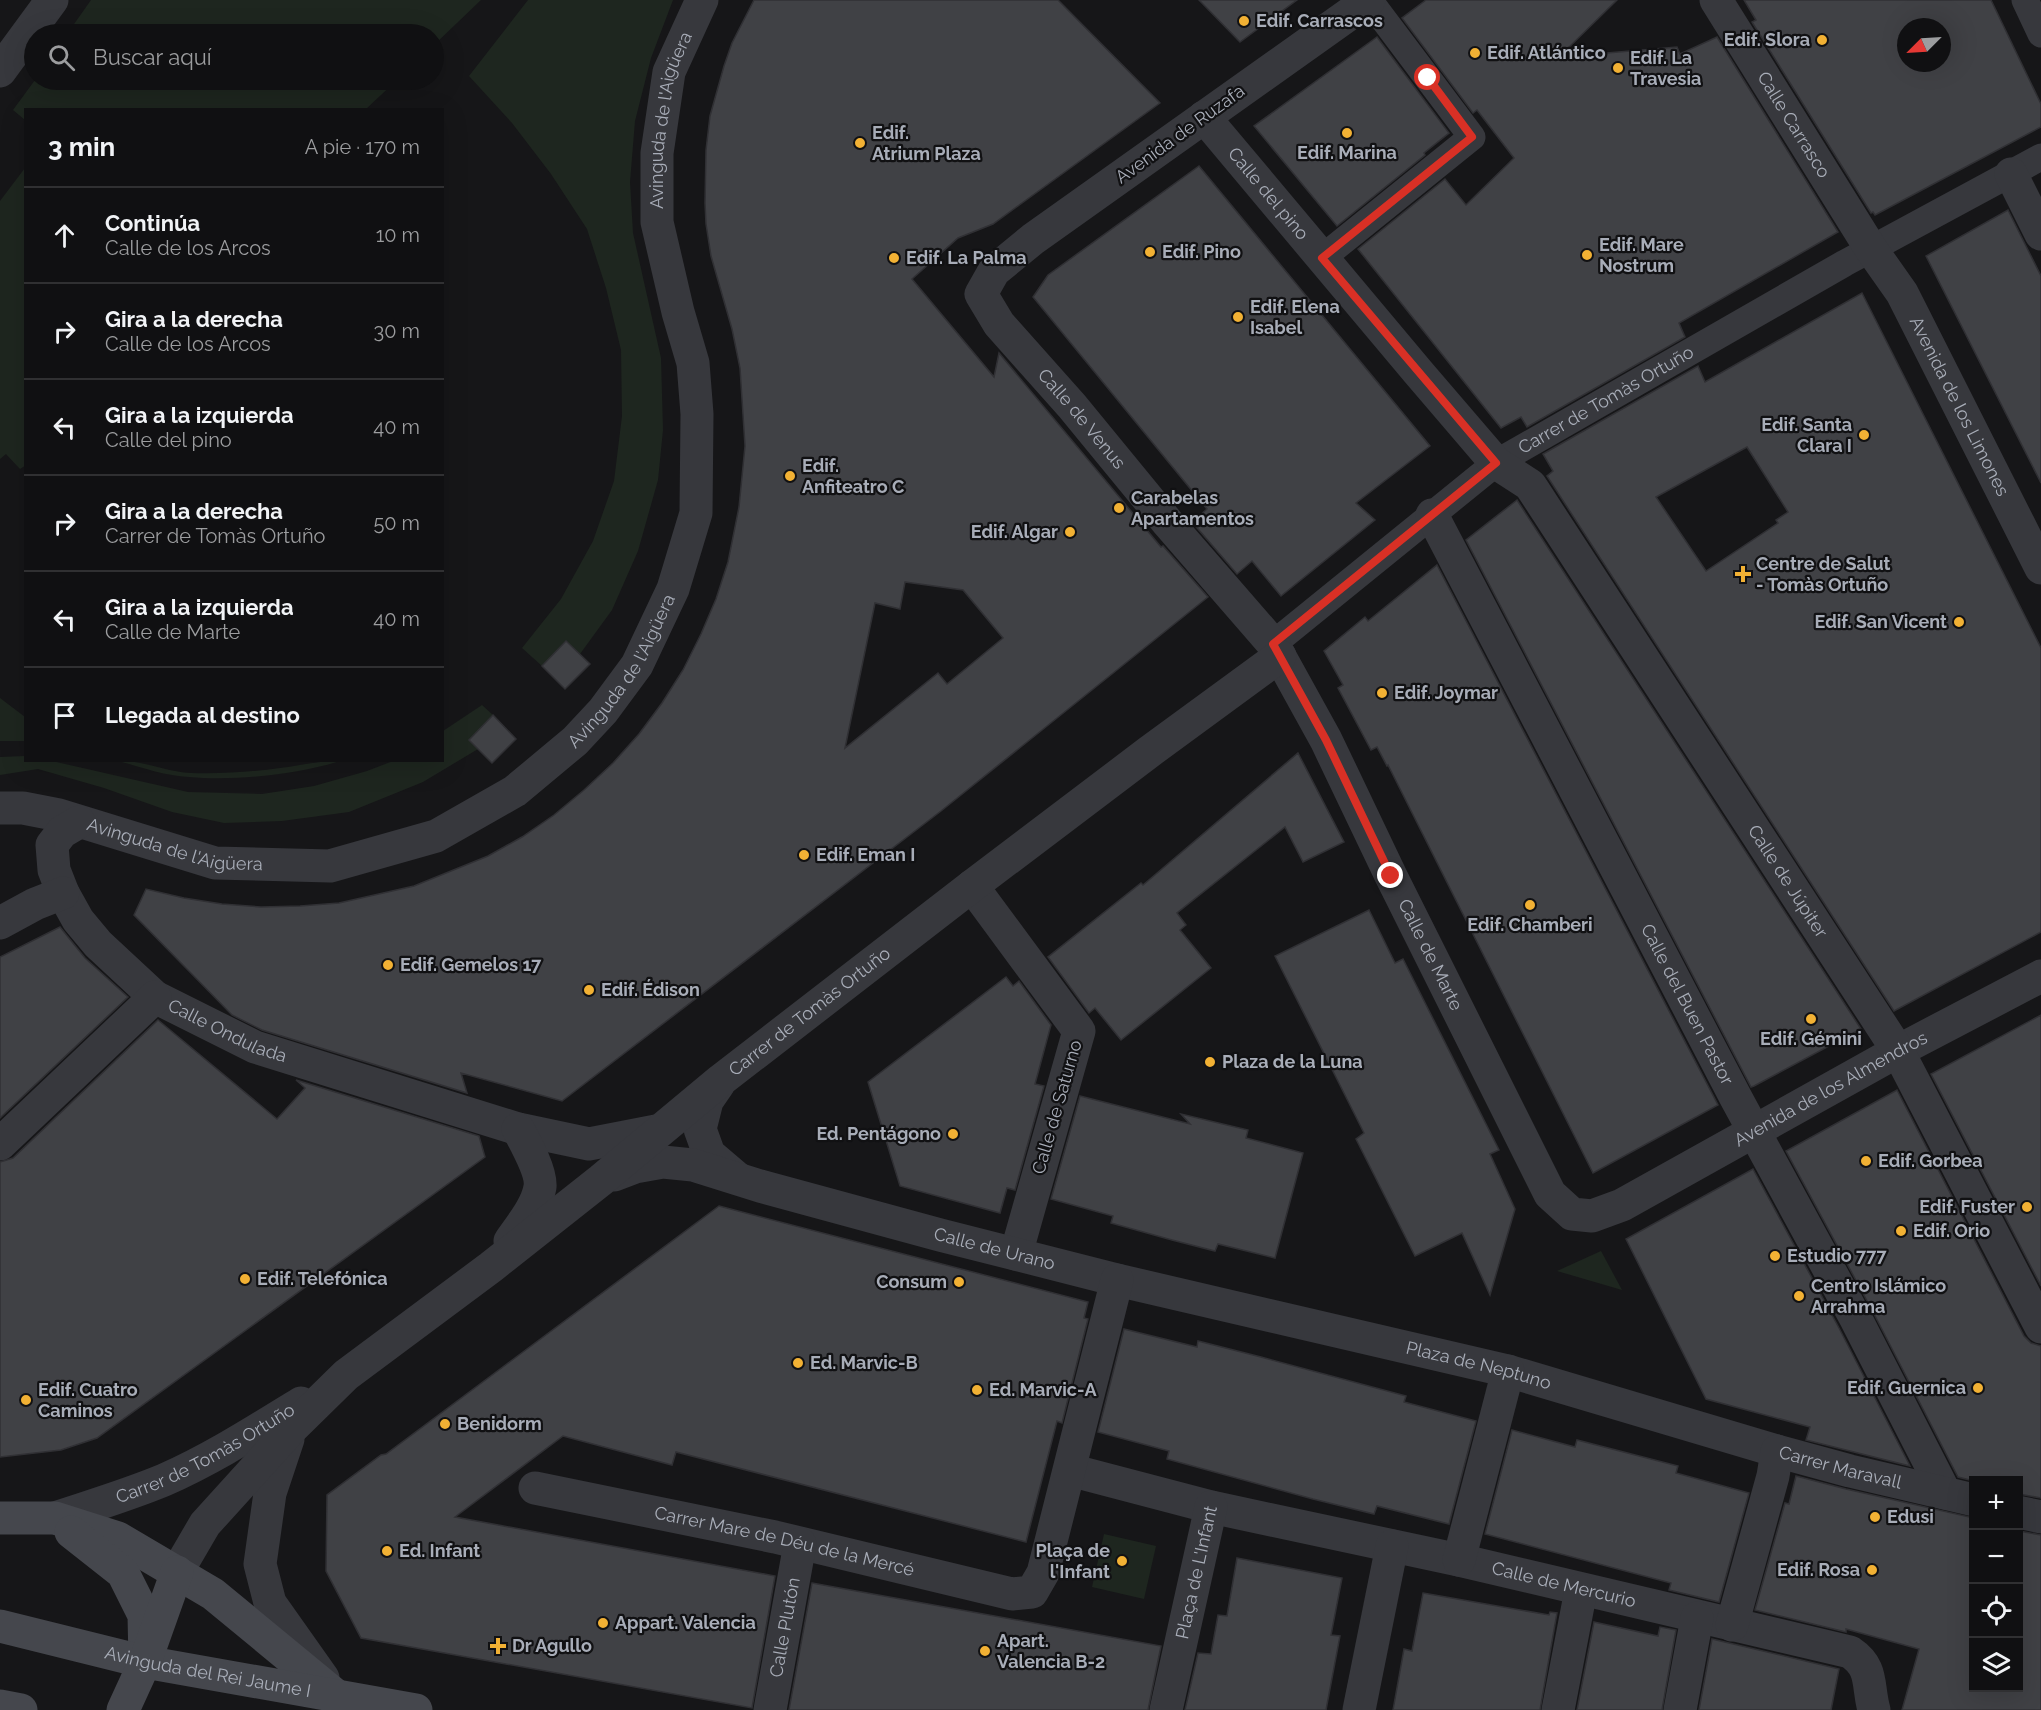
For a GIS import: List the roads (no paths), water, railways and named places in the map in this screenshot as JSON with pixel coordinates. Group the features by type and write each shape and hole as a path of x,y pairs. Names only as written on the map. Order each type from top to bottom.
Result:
{"main road":[{"path":"0,1518 55,1518 118,1538 213,1594 334,1694"},
{"path":"55,1518 123,1573 144,1615 145,1662"},
{"path":"123,1710 145,1662 177,1572"},
{"name":"Avinguda del Rei Jaume I","path":"0,1626 145,1662 416,1710"},
{"path":"0,1706 21,1710"}],"street":[{"path":"34,24 52,0"},
{"name":"Avinguda de l'Aigüera","path":"0,807 23,808 79,822 215,863 330,866 436,836 514,791 575,741 609,703 637,665 673,589 696,513 697,414 693,363 678,312 657,222 657,153 669,72 702,0"},
{"path":"1322,258 1472,137 1369,0"},
{"name":"Avenida de Ruzafa","path":"994,271 1033,239 1369,0"},
{"name":"Calle Carrasco","path":"1716,0 1871,249"},
{"path":"2025,0 2041,34"},
{"path":"0,71 24,38"},
{"name":"Calle del pino","path":"1204,117 1496,463"},
{"name":"Carrer de Tomàs Ortuño","path":"55,1518 113,1500 166,1479 242,1439 346,1375 491,1267 601,1180 721,1080 1141,758 1276,650 1432,515 1496,463 1871,249 2041,157"},
{"path":"2011,174 2041,234"},
{"name":"Avenida de los Limones","path":"1871,249 1902,293 2041,568"},
{"name":"Calle de Venus","path":"994,271 981,294 999,324 1072,406 1276,650"},
{"name":"Calle de Júpiter","path":"1496,463 1534,490 1898,1051 2041,1327"},
{"name":"Calle del Buen Pastor","path":"1432,515 1754,1131 1856,1319 1959,1496"},
{"name":"Calle de Marte","path":"1276,650 1326,740 1391,876 1550,1194 1572,1214 1592,1216 1622,1205"},
{"name":"Calle Ondulada","path":"79,822 62,832 52,845 54,870 63,893 78,920 98,944 155,997 255,1047 518,1129 589,1144 660,1130"},
{"name":"Calle de Saturno","path":"972,886 1079,1031 1016,1254"},
{"path":"0,923 35,904 63,893"},
{"name":"Avenida de los Almendros","path":"1622,1205 1898,1051 2041,976"},
{"path":"0,1144 155,997"},
{"path":"721,1080 707,1101 700,1129 709,1154 740,1180"},
{"path":"491,1267 533,1207 540,1185 530,1149 518,1129"},
{"name":"Calle de Urano","path":"601,1180 635,1167 663,1162 693,1165 928,1232 1251,1311"},
{"path":"1070,1470 1117,1280"},
{"name":"Plaza de Neptuno","path":"1251,1311 1508,1371 1706,1429"},
{"path":"1459,1560 1508,1371"},
{"name":"Carrer de Tomàs Ortuño","path":"177,1572 205,1524 292,1428 346,1375"},
{"path":"292,1428 270,1493 260,1564 270,1603 334,1694"},
{"name":"Carrer Maravall","path":"1706,1429 1850,1471 1959,1496"},
{"path":"1731,1625 1778,1451"},
{"name":"Plaça de L'Infant","path":"1070,1470 1211,1507 1166,1710"},
{"name":"Carrer Mare de Déu de la Mercé","path":"535,1488 775,1537 1012,1594 1032,1592 1043,1573 1070,1470"},
{"name":"Calle de Mercurio","path":"1211,1507 1459,1560 1850,1652 1862,1660 1870,1680 1874,1710"},
{"path":"2023,1513 2041,1517"},
{"name":"Calle Plutón","path":"770,1710 800,1544"},
{"path":"1359,1710 1392,1546"},
{"path":"1558,1710 1581,1590"},
{"path":"1680,1710 1696,1617"}],"place":[{"name":"Edif. Carrascos","path":"1244,21"},
{"name":"Edif. Slora","path":"1822,40"},
{"name":"Edif. Atlántico","path":"1475,53"},
{"name":"Edif. La Travesia","path":"1618,68"},
{"name":"Edif. Marina","path":"1347,133"},
{"name":"Edif. Atrium Plaza","path":"860,143"},
{"name":"Edif. Pino","path":"1150,252"},
{"name":"Edif. Mare Nostrum","path":"1587,255"},
{"name":"Edif. La Palma","path":"894,258"},
{"name":"Edif. Elena Isabel","path":"1238,317"},
{"name":"Edif. Santa Clara I","path":"1864,435"},
{"name":"Edif. Anfiteatro C","path":"790,476"},
{"name":"Carabelas Apartamentos","path":"1119,508"},
{"name":"Edif. Algar","path":"1070,532"},
{"name":"Centre de Salut - Tomàs Ortuño","path":"1743,574"},
{"name":"Edif. San Vicent","path":"1959,622"},
{"name":"Edif. Joymar","path":"1382,693"},
{"name":"Edif. Eman I","path":"804,855"},
{"name":"Edif. Chamberi","path":"1530,905"},
{"name":"Edif. Gemelos 17","path":"388,965"},
{"name":"Edif. Édison","path":"589,990"},
{"name":"Edif. Gémini","path":"1811,1019"},
{"name":"Plaza de la Luna","path":"1210,1062"},
{"name":"Ed. Pentágono","path":"953,1134"},
{"name":"Edif. Gorbea","path":"1866,1161"},
{"name":"Edif. Fuster","path":"2027,1207"},
{"name":"Edif. Orio","path":"1901,1231"},
{"name":"Estudio 777","path":"1775,1256"},
{"name":"Edif. Telefónica","path":"245,1279"},
{"name":"Consum","path":"959,1282"},
{"name":"Centro Islámico Arrahma","path":"1799,1296"},
{"name":"Ed. Marvic-B","path":"798,1363"},
{"name":"Edif. Guernica","path":"1978,1388"},
{"name":"Ed. Marvic-A","path":"977,1390"},
{"name":"Edif. Cuatro Caminos","path":"26,1400"},
{"name":"Benidorm","path":"445,1424"},
{"name":"Edusi","path":"1875,1517"},
{"name":"Ed. Infant","path":"387,1551"},
{"name":"Plaça de l'Infant","path":"1122,1561"},
{"name":"Edif. Rosa","path":"1872,1570"},
{"name":"Appart. Valencia","path":"603,1623"},
{"name":"Dr Agullo","path":"498,1646"},
{"name":"Apart. Valencia B-2","path":"985,1651"}]}
